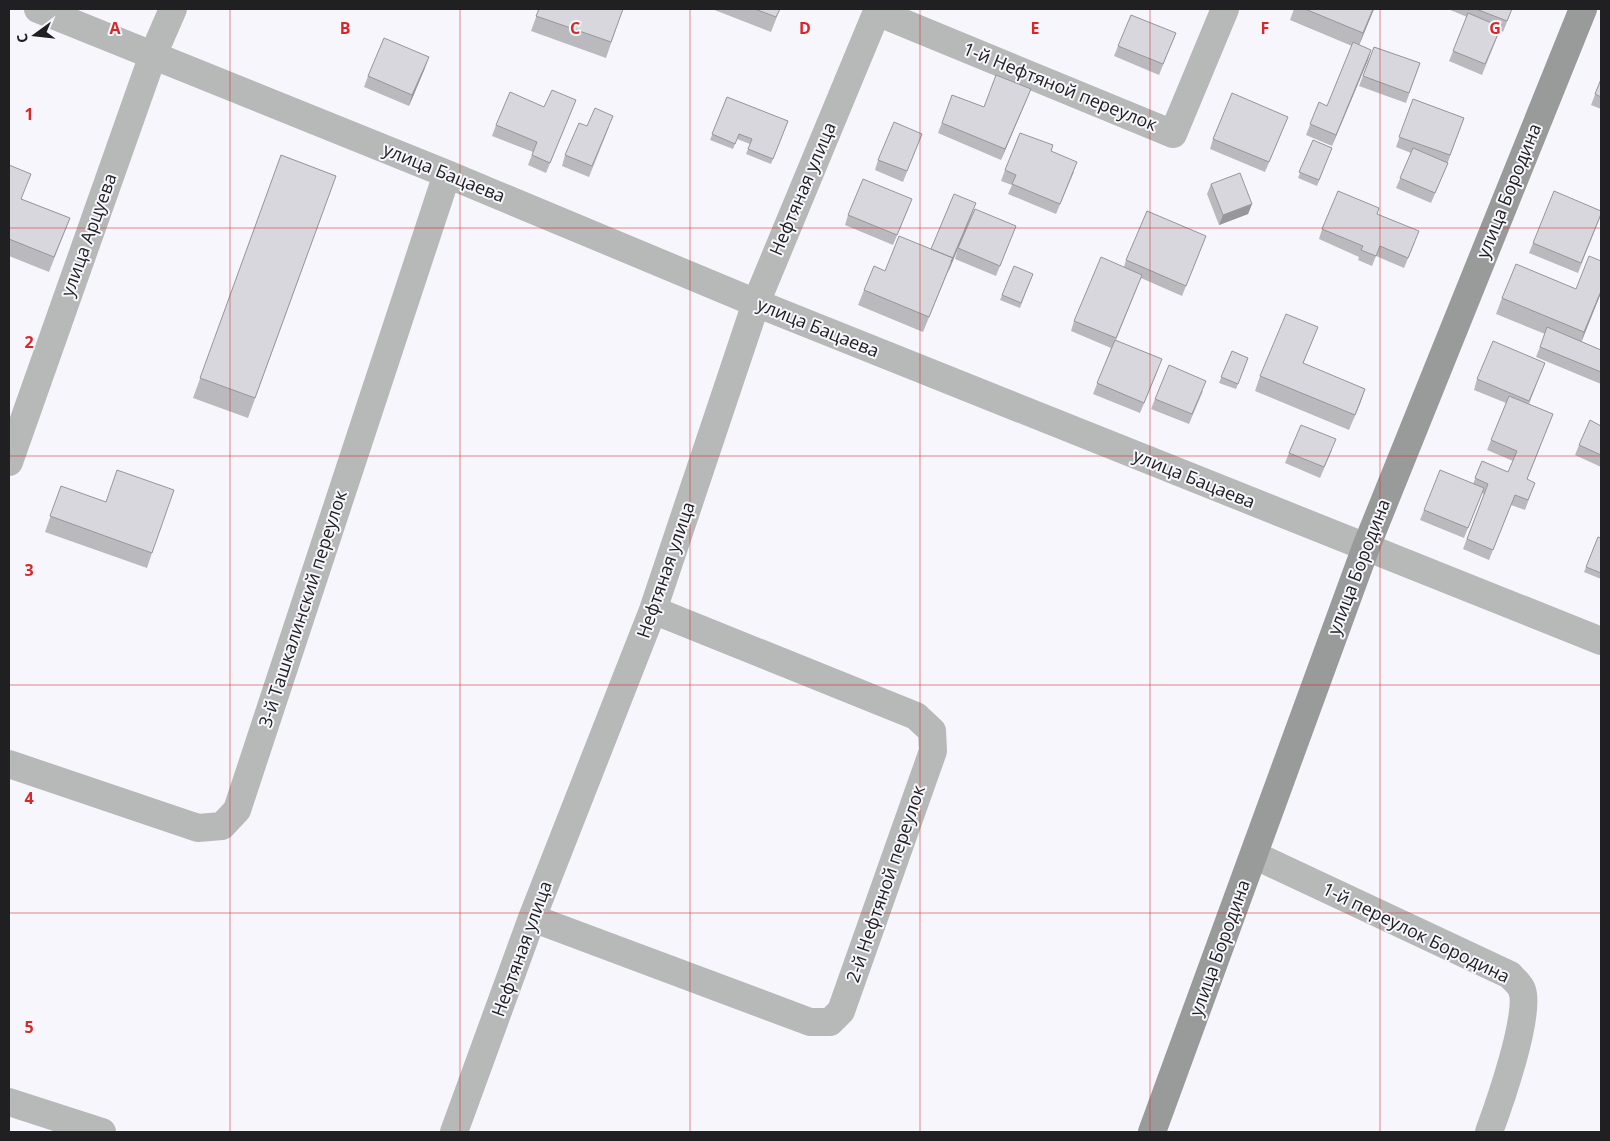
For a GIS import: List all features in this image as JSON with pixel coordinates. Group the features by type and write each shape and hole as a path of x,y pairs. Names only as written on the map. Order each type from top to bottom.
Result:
{"street":[{"name":"улица Бацаева","path":"38,9 447,174 756,303 1601,641"},
{"name":"улица Арцуева","path":"9,462 153,55 173,9"},
{"name":"1-й Нефтяной переулок","path":"877,10 1173,134 1225,9"},
{"name":"улица Бородина","path":"1154,1132 1366,547 1583,9"},
{"name":"Нефтяная улица","path":"454,1132 532,918 653,610 756,303 877,10"},
{"name":"3-й Ташкалинский переулок","path":"9,764 198,828 222,826 237,810 447,174"},
{"name":"2-й Нефтяной переулок","path":"532,918 810,1022 830,1022 841,1011 933,750 932,731 916,716 653,610"},
{"name":"1-й переулок Бородина","path":"1254,855 1510,974 1522,989 1524,1008 1506,1086 1489,1132"},
{"path":"9,1102 102,1132"}],"building":[{"path":"539,9 623,9 611,42 536,16"},
{"path":"755,9 780,9 776,17"},
{"path":"1305,9 1373,9 1363,33"},
{"path":"1476,9 1512,9 1507,21"},
{"path":"1468,13 1501,27 1485,64 1453,51"},
{"path":"1131,15 1176,33 1163,64 1118,46"},
{"path":"384,38 429,57 412,95 368,76"},
{"path":"1353,42 1371,50 1336,135 1310,124 1319,102 1327,106"},
{"path":"1374,47 1420,63 1409,93 1363,76"},
{"path":"996,75 1031,89 1005,149 942,123 952,95 984,107"},
{"path":"1601,79 1601,97 1595,94"},
{"path":"552,90 576,100 550,163 532,155 537,142 496,125 510,92 544,107"},
{"path":"1232,93 1288,117 1269,162 1213,139"},
{"path":"727,97 788,121 773,159 748,149 752,139 739,134 735,144 712,134"},
{"path":"1413,99 1464,118 1450,155 1399,137"},
{"path":"595,108 613,116 592,166 565,155 579,123 587,126"},
{"path":"894,122 922,134 907,171 878,160"},
{"path":"1020,133 1053,145 1051,151 1077,162 1060,204 1012,184 1016,175 1005,170"},
{"path":"1313,140 1332,148 1319,180 1299,172"},
{"path":"1413,148 1448,163 1435,193 1400,178"},
{"path":"281,155 336,176 255,398 200,378"},
{"path":"9,165 31,174 21,199 70,218 54,257 9,239"},
{"path":"1240,173 1252,204 1223,215 1211,184"},
{"path":"863,179 912,199 897,235 848,215"},
{"path":"1338,191 1379,208 1377,214 1419,231 1408,258 1380,246 1376,256 1361,250 1363,246 1322,229"},
{"path":"1554,191 1601,211 1581,263 1533,243"},
{"path":"954,194 976,203 953,258 931,249"},
{"path":"975,209 1016,226 1000,266 958,248"},
{"path":"1147,211 1206,236 1186,286 1126,260"},
{"path":"899,236 953,258 929,317 864,290 874,266 885,271"},
{"path":"1589,256 1601,261 1601,291 1584,332 1502,298 1516,264 1576,289"},
{"path":"1101,257 1142,275 1116,338 1074,321"},
{"path":"1014,266 1033,274 1021,303 1002,295"},
{"path":"1286,314 1318,327 1303,363 1365,389 1355,415 1260,376"},
{"path":"1547,327 1601,350 1601,372 1540,347"},
{"path":"1115,340 1162,359 1144,403 1097,383"},
{"path":"1493,341 1545,363 1529,401 1477,379"},
{"path":"1232,351 1248,358 1238,384 1221,377"},
{"path":"1169,365 1206,381 1192,414 1155,399"},
{"path":"1509,396 1553,414 1527,479 1535,483 1528,500 1515,495 1493,550 1467,539 1488,484 1475,478 1482,461 1508,472 1517,451 1491,440"},
{"path":"1590,420 1601,426 1601,455 1579,445"},
{"path":"1301,425 1336,439 1324,467 1289,453"},
{"path":"117,470 174,490 152,553 50,516 61,486 106,502"},
{"path":"1440,470 1484,488 1468,528 1424,510"},
{"path":"1598,537 1601,538 1601,573 1586,567"}]}
